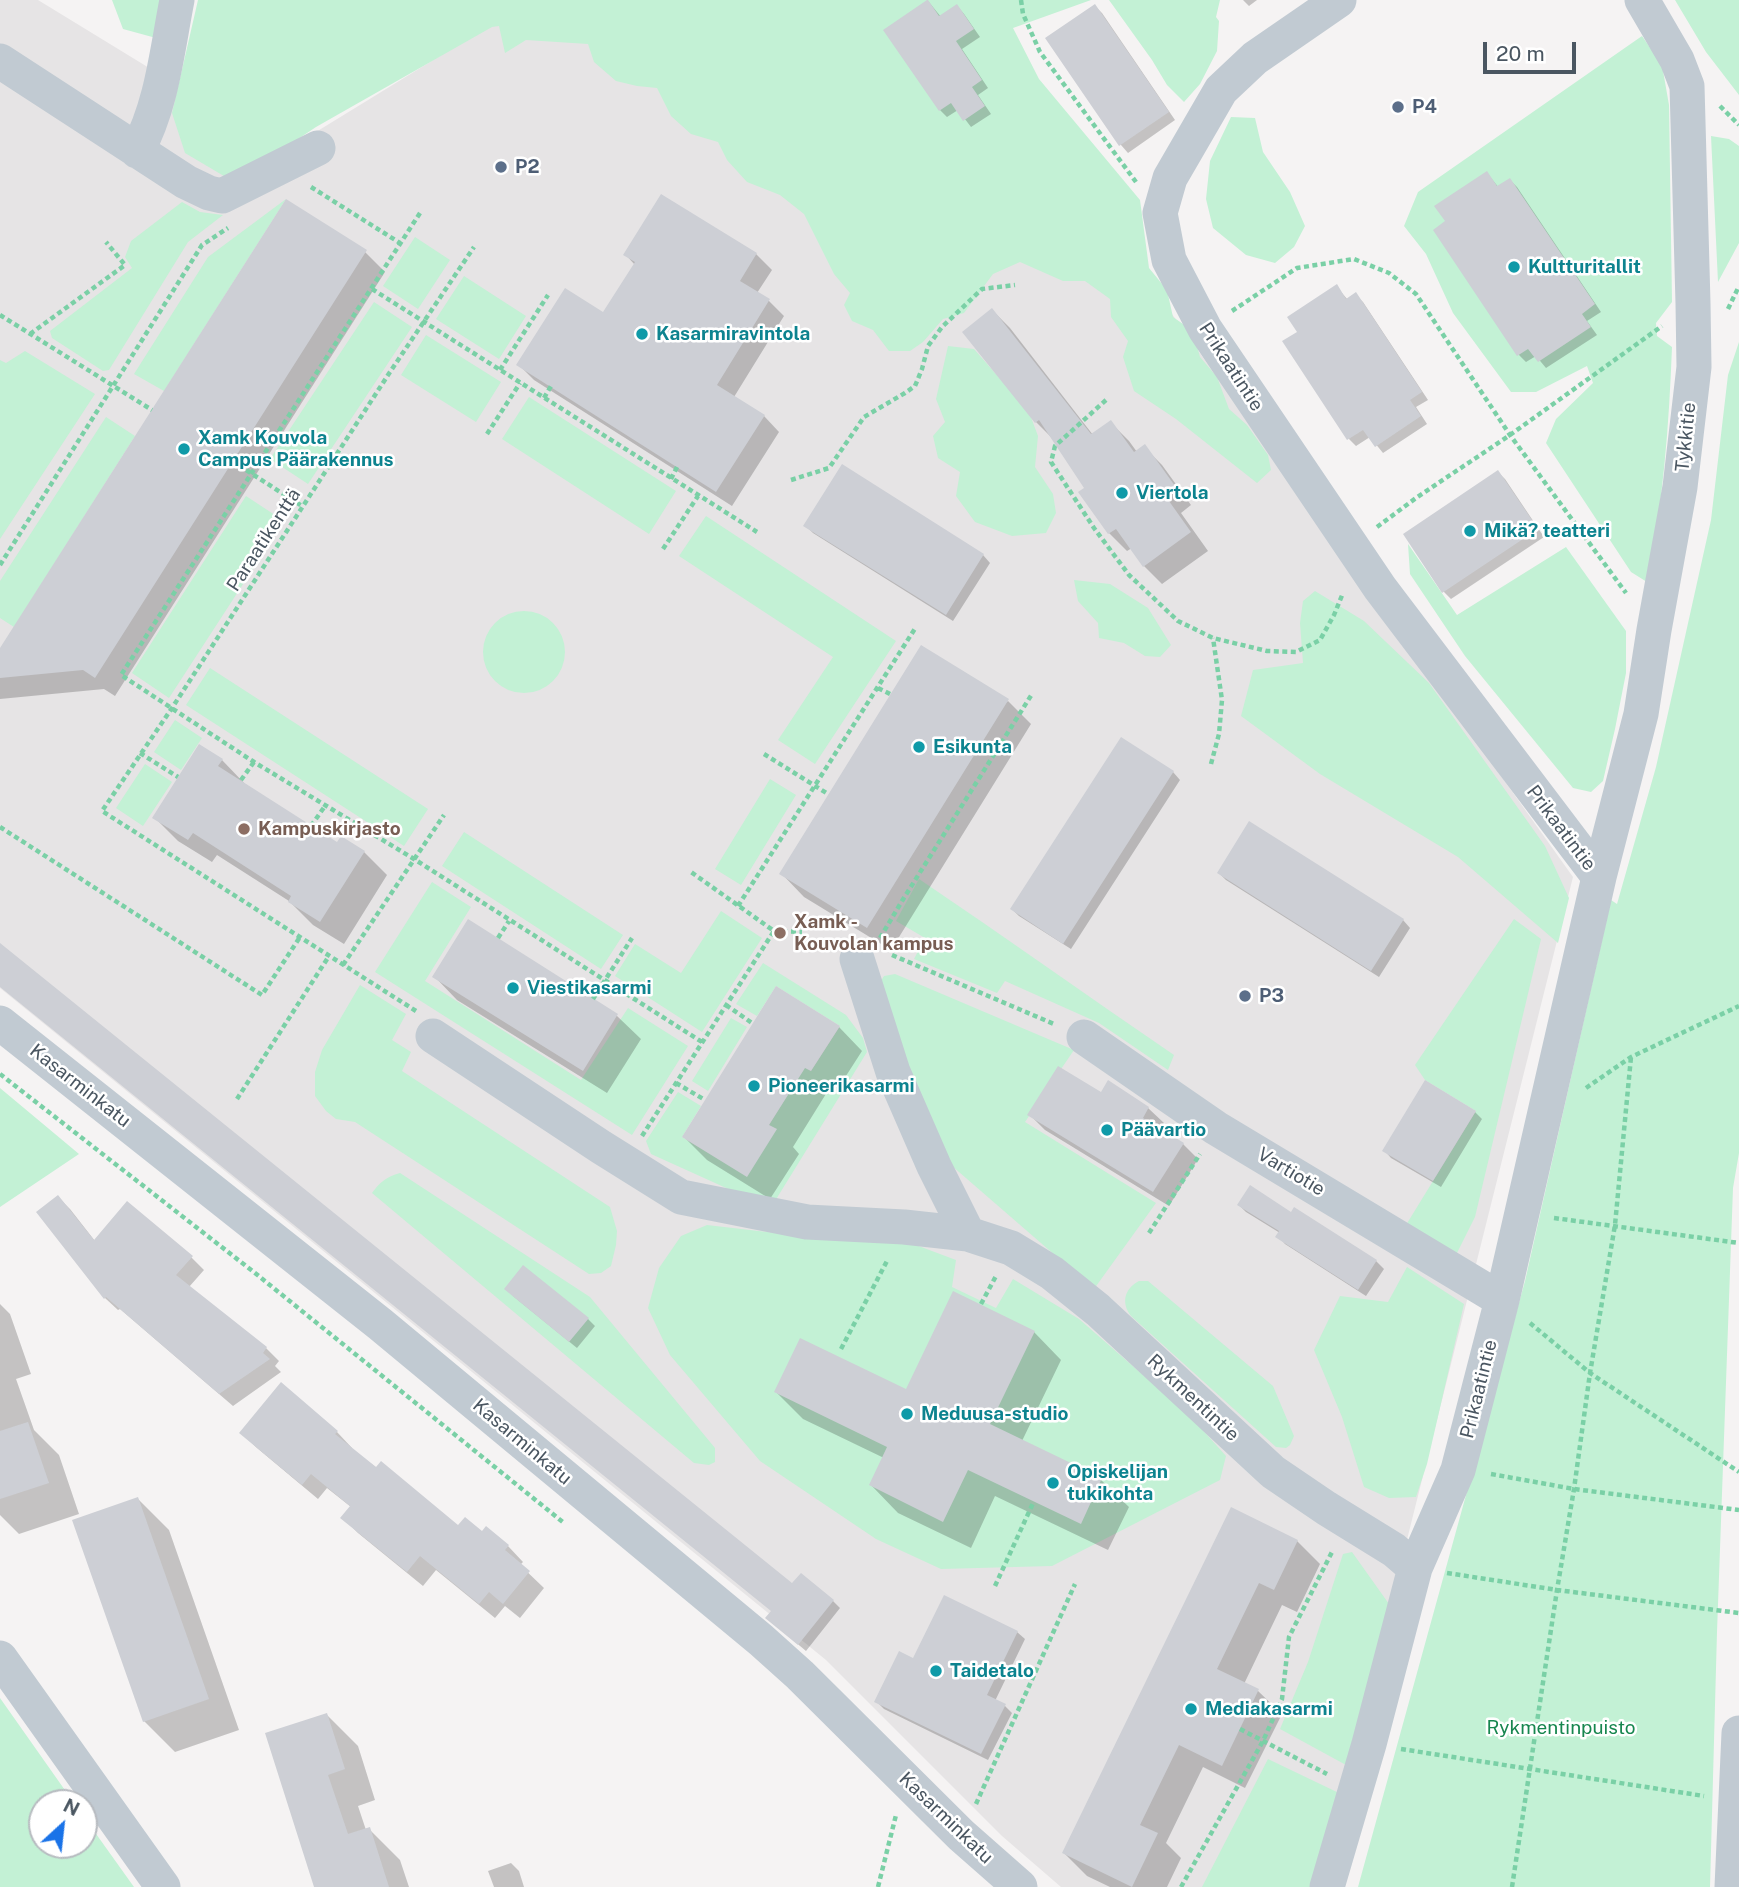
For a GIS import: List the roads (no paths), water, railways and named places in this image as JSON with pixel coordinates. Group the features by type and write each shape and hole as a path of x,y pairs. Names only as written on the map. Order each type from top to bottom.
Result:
{"street":[{"path":"137,151 149,129 161,85 177,0"},
{"name":"Prikaatintie","path":"1327,1887 1369,1744 1415,1568 1458,1470 1502,1300 1599,877 1380,588 1205,329 1169,260 1160,213 1170,178 1221,90 1255,58 1339,0"},
{"name":"Tykkitie","path":"1599,877 1640,713 1680,487 1694,367 1686,86 1677,61 1642,0"},
{"path":"0,61 137,151 209,194 222,196 318,148"},
{"path":"866,954 893,1072 934,1166 968,1234"},
{"name":"Kasarminkatu","path":"0,1023 380,1324 761,1640 800,1675 961,1835 1020,1887"},
{"name":"Rykmentintie","path":"433,1036 681,1197 807,1222 904,1227 968,1234 1011,1248 1052,1273 1098,1310 1273,1472 1394,1550 1415,1568"},
{"name":"Vartiotie","path":"1084,1037 1216,1128 1502,1300"},
{"path":"0,1658 163,1887"},
{"path":"1732,1887 1739,1733"}],"place":[{"name":"P4","path":"1398,107"},
{"name":"P2","path":"501,167"},
{"name":"Kultturitallit","path":"1514,267"},
{"name":"Kasarmiravintola","path":"642,334"},
{"name":"Xamk Kouvola Campus Päärakennus","path":"184,449"},
{"name":"Viertola","path":"1122,493"},
{"name":"Mikä? teatteri","path":"1470,531"},
{"name":"Esikunta","path":"919,747"},
{"name":"Kampuskirjasto","path":"244,829"},
{"name":"Xamk - Kouvolan kampus","path":"780,933"},
{"name":"Viestikasarmi","path":"513,988"},
{"name":"P3","path":"1245,996"},
{"name":"Pioneerikasarmi","path":"754,1086"},
{"name":"Päävartio","path":"1107,1130"},
{"name":"Meduusa-studio","path":"907,1414"},
{"name":"Opiskelijan tukikohta","path":"1053,1483"},
{"name":"Taidetalo","path":"936,1671"},
{"name":"Mediakasarmi","path":"1191,1709"}],"park label":[{"name":"Rykmentinpuisto","path":"1561,1728"}]}
